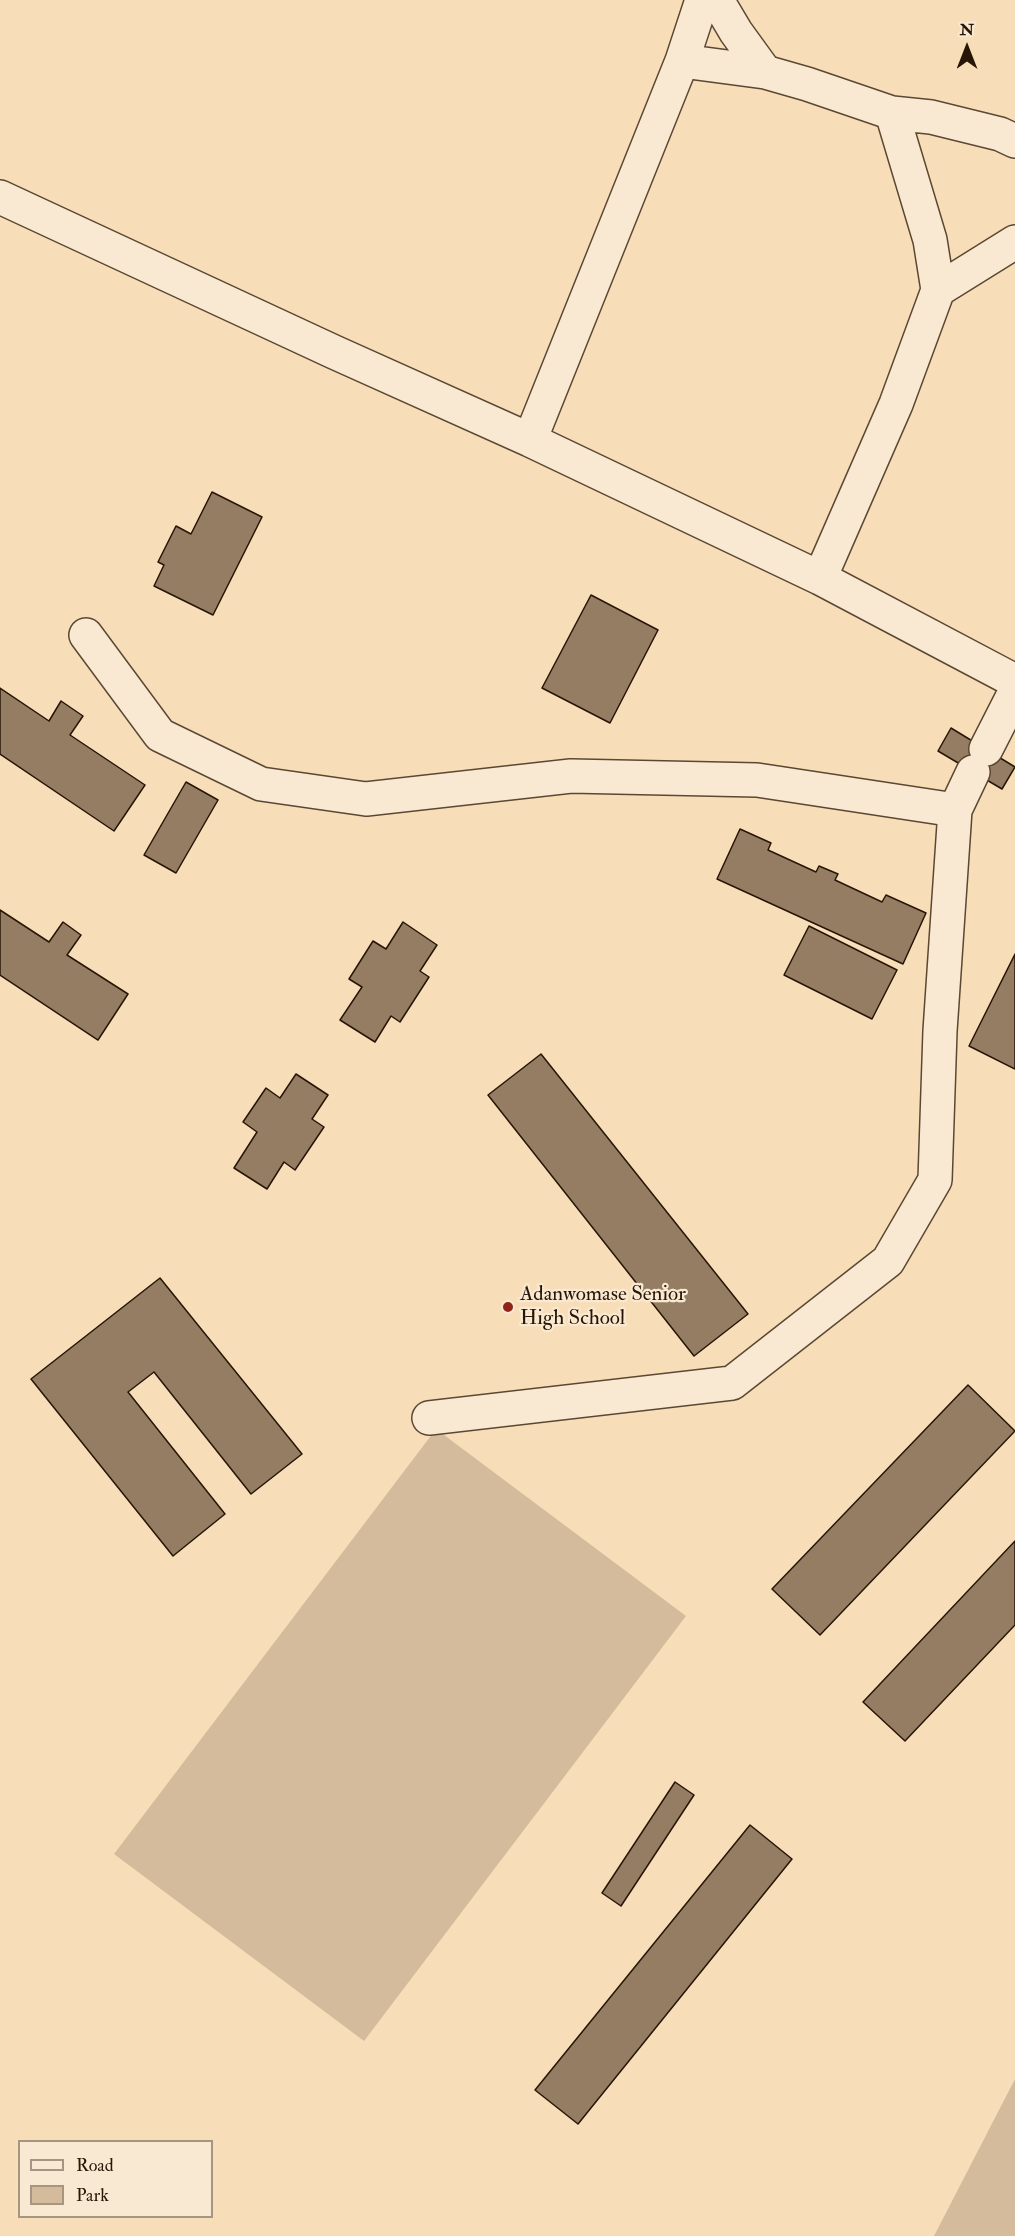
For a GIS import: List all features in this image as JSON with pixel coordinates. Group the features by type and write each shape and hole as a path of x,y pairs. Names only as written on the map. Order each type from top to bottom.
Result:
{"street":[{"path":"530,440 682,61 702,0"},
{"path":"717,0 736,32 765,72"},
{"path":"682,61 765,72 892,113 931,117 1000,134 1015,141"},
{"path":"820,578 896,404 938,290 930,240 892,113"},
{"path":"0,197 530,440 820,578 1015,681"},
{"path":"938,290 1015,242"},
{"path":"86,635 160,735 261,784 366,799 572,776 757,780 955,810"},
{"path":"429,1418 732,1383 888,1261 935,1180 940,1031 955,810 1015,692"}],"green space":[{"path":"436,1429 686,1616 364,2041 114,1854"},
{"path":"1015,2079 1015,2236 934,2236"}],"building":[{"path":"212,492 262,517 213,615 154,586 164,565 158,562 176,526 191,534"},
{"path":"591,595 658,630 610,723 542,688"},
{"path":"0,688 49,721 61,701 83,716 70,735 145,785 114,831 0,754"},
{"path":"951,728 1015,767 1002,789 938,751"},
{"path":"186,782 218,800 176,873 144,855"},
{"path":"740,829 771,843 768,850 816,872 819,866 838,874 835,880 882,902 886,895 926,913 903,964 717,879"},
{"path":"0,910 49,942 63,922 81,935 67,955 128,994 98,1040 0,975"},
{"path":"403,922 437,945 420,971 429,977 400,1022 391,1016 375,1042 340,1020 362,987 349,979 373,941 386,949"},
{"path":"809,926 897,970 872,1019 784,975"},
{"path":"1015,954 1015,1069 969,1046"},
{"path":"541,1054 748,1314 694,1356 488,1095"},
{"path":"296,1074 328,1095 312,1119 324,1127 295,1170 284,1162 267,1189 234,1168 257,1132 243,1122 266,1088 280,1098"},
{"path":"160,1278 302,1454 251,1494 154,1372 128,1392 225,1514 173,1556 31,1379"},
{"path":"968,1385 1015,1431 820,1635 772,1589"},
{"path":"1015,1541 1015,1625 905,1741 863,1702"},
{"path":"675,1782 694,1795 621,1906 602,1893"},
{"path":"750,1825 792,1859 578,2124 535,2090"}],"place":[{"name":"Adanwomase Senior High School","path":"508,1307"}]}
